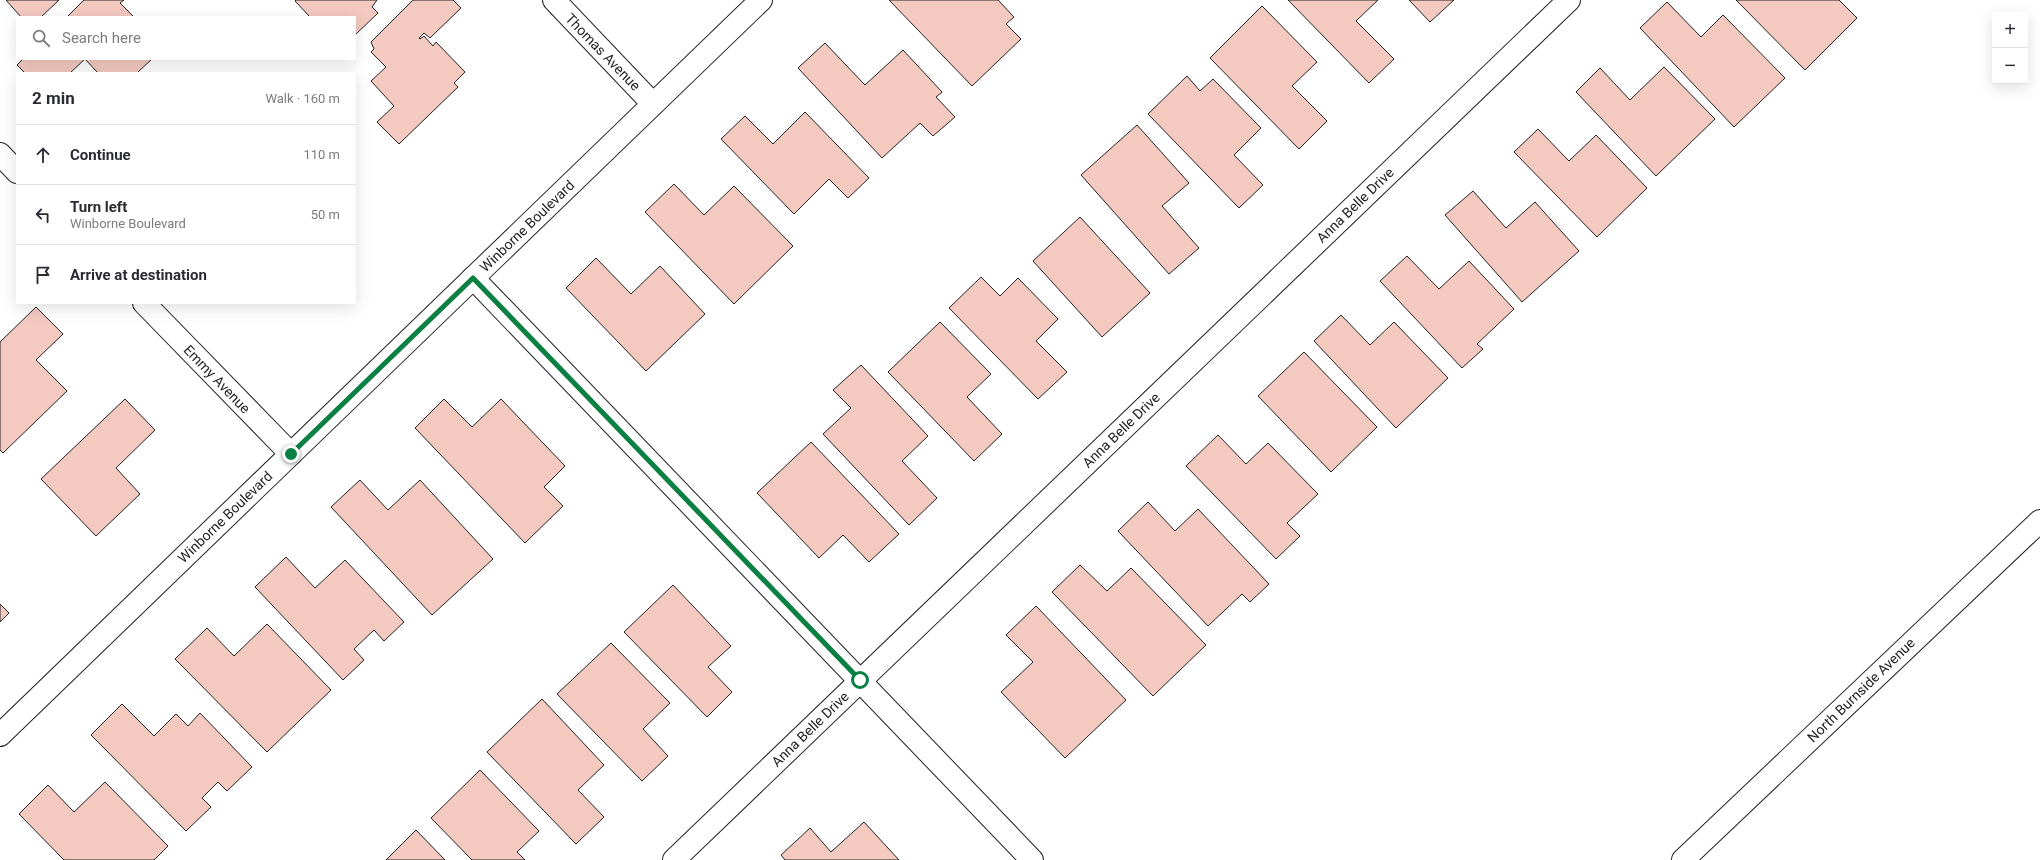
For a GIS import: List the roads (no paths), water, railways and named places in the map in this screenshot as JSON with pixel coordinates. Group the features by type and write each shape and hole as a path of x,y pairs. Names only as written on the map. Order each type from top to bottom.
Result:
{"street":[{"name":"Thomas Avenue","path":"554,0 653,104"},
{"name":"Winborne Boulevard","path":"0,735 761,0"},
{"name":"Anna Belle Drive","path":"674,860 1569,0"},
{"path":"0,154 16,171"},
{"path":"473,278 1032,860"},
{"name":"Emmy Avenue","path":"145,304 291,454"},
{"name":"North Burnside Avenue","path":"1683,860 2040,521"}]}
